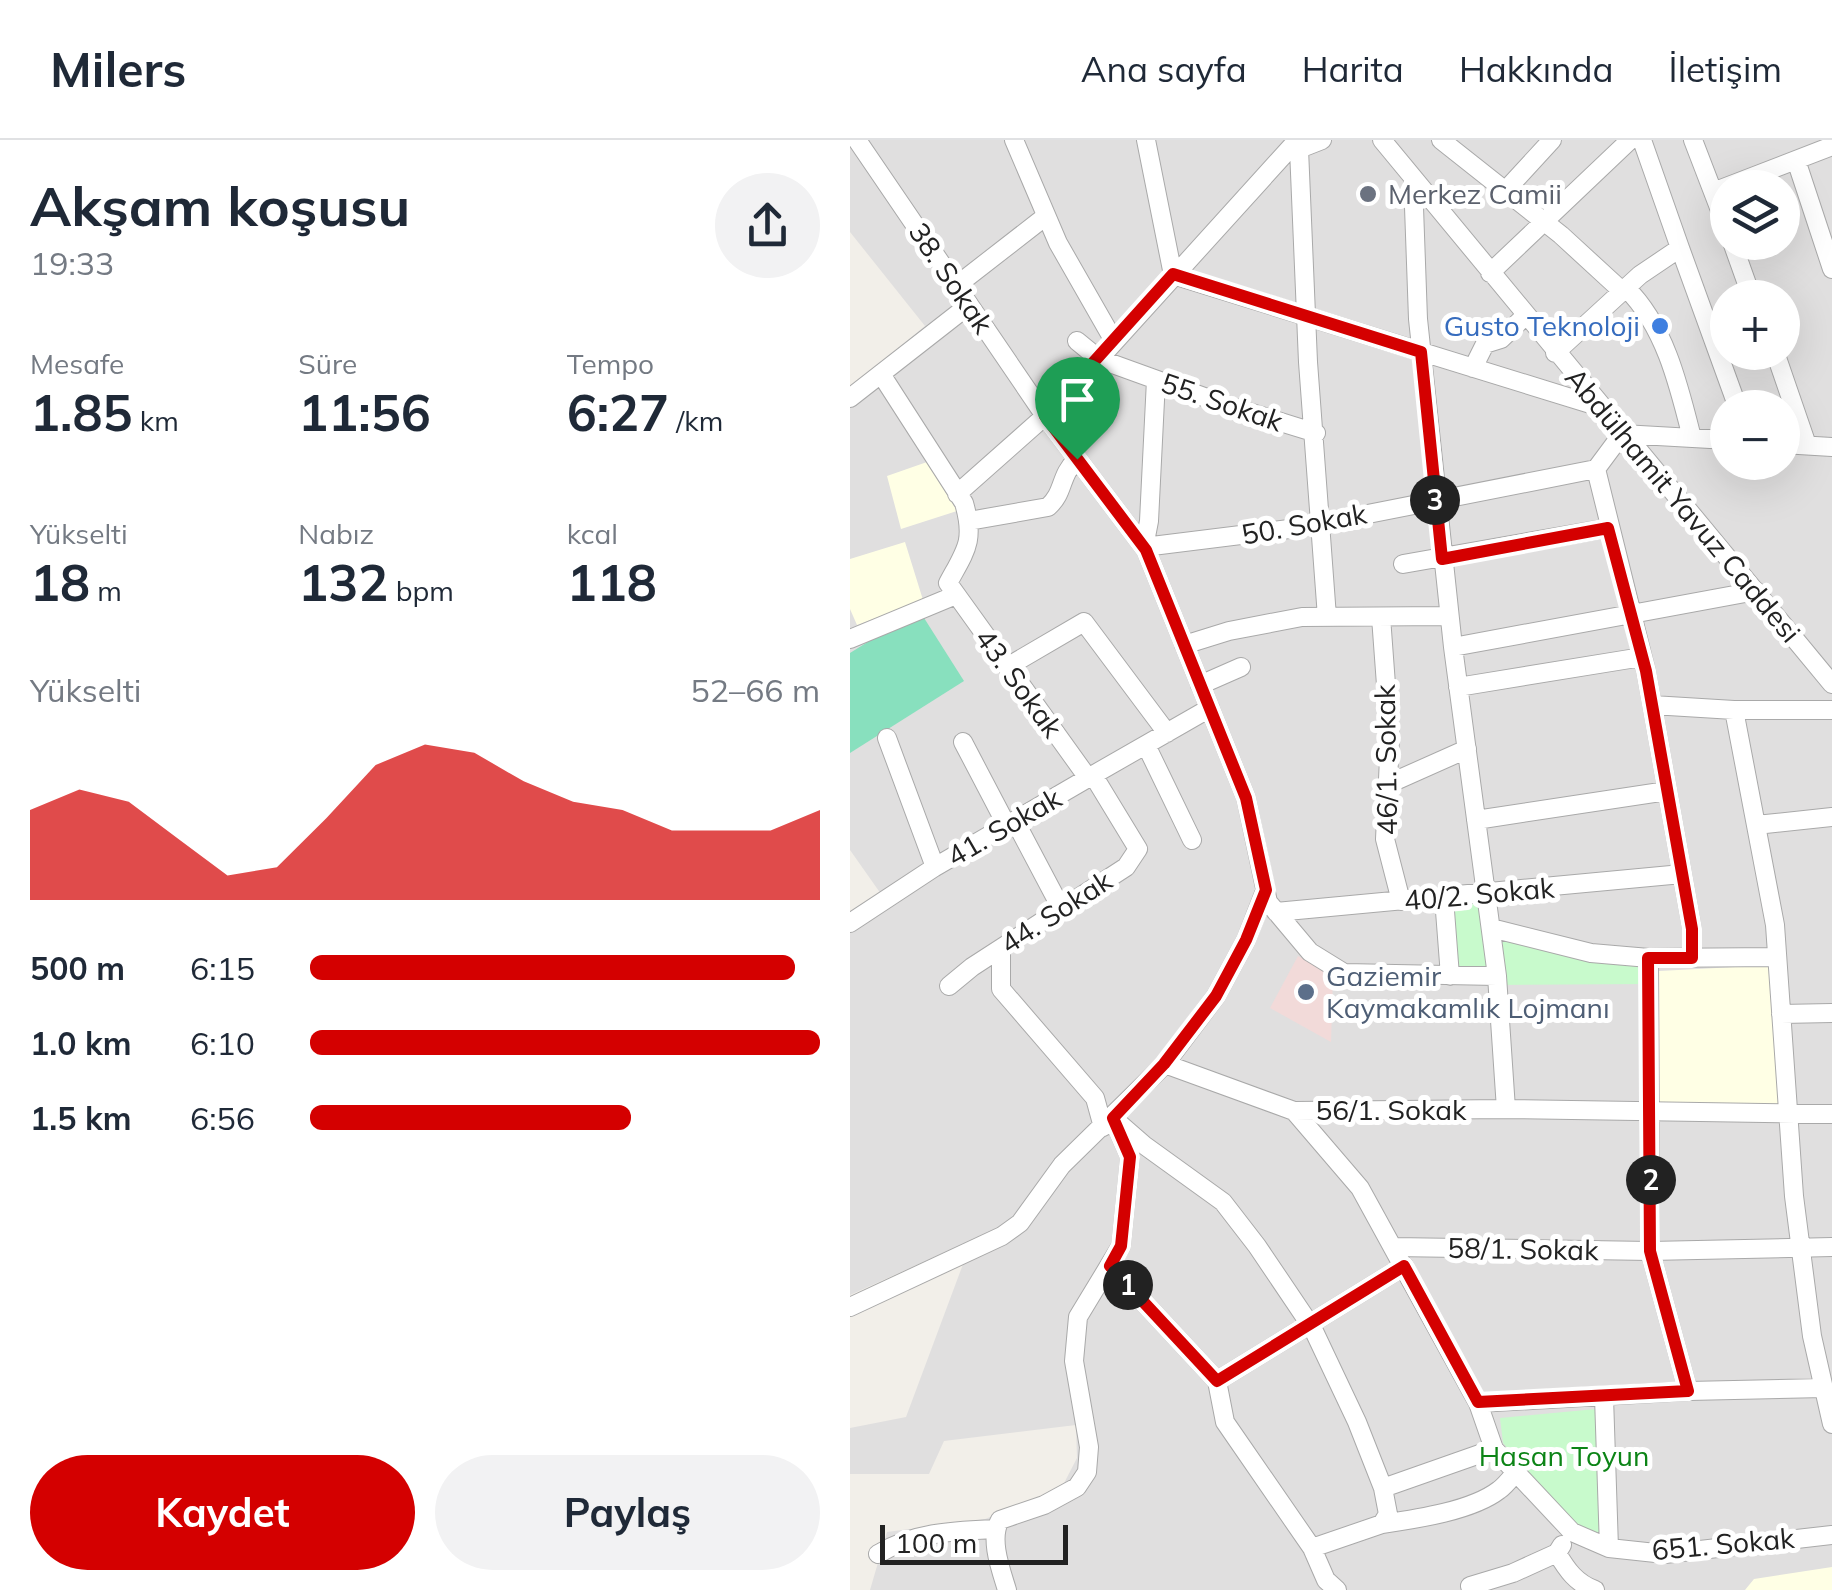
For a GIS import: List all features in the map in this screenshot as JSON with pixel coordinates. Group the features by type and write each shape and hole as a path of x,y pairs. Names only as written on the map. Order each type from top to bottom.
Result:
{"street":[{"name":"38. Sokak","path":"857,140 1045,416 1144,547"},
{"path":"1014,140 1058,242 1114,341"},
{"path":"1146,140 1173,274"},
{"path":"957,494 1045,416 1291,145 1322,140"},
{"name":"Abdülhamit Yavuz Caddesi","path":"1382,140 1832,684"},
{"path":"1441,140 1646,307 1662,341 1692,438"},
{"path":"1505,190 1552,140"},
{"path":"1490,273 1630,140"},
{"path":"1642,140 1731,390"},
{"path":"1693,140 1710,184"},
{"path":"1291,145 1316,432 1327,617"},
{"path":"1770,170 1832,146"},
{"path":"1796,160 1832,269"},
{"path":"1412,178 1421,352 1435,501 1497,976 1506,1110"},
{"path":"956,286 1046,216"},
{"path":"1556,353 1624,290 1680,248"},
{"path":"1173,274 1601,408"},
{"path":"850,398 969,304"},
{"path":"1474,368 1485,344 1501,340 1526,316"},
{"name":"55. Sokak","path":"1076,342 1099,359 1316,432"},
{"path":"1784,370 1824,448"},
{"path":"852,630 952,589 969,546 969,522 957,494 881,374"},
{"path":"1156,380 1149,521 1144,547 1246,798 1268,902 1310,952 1344,973 1497,976"},
{"path":"1692,958 1692,929 1652,705 1596,470 1622,434 1710,439"},
{"path":"969,522 1048,507 1058,498 1066,470 1077,459"},
{"name":"50. Sokak","path":"1144,547 1321,523 1596,470"},
{"path":"1403,564 1608,528"},
{"name":"43. Sokak","path":"952,589 1090,777"},
{"path":"1453,647 1756,591"},
{"path":"1184,645 1229,631 1302,617 1449,616"},
{"name":"46/1. Sokak","path":"1381,617 1390,739 1385,839 1402,901"},
{"path":"1007,666 1084,622 1166,733"},
{"path":"1458,687 1642,657"},
{"path":"1200,684 1241,667"},
{"path":"1652,705 1832,710"},
{"name":"41. Sokak","path":"887,738 934,866 1210,708"},
{"path":"1734,710 1775,925 1800,1247 1810,1326 1832,1424"},
{"path":"963,742 1061,908"},
{"path":"1146,745 1192,840"},
{"path":"1386,785 1466,749"},
{"name":"44. Sokak","path":"948,986 1126,866 1138,849 1090,777"},
{"path":"1476,820 1667,791"},
{"path":"1756,825 1832,817"},
{"path":"850,923 934,866"},
{"name":"40/2. Sokak","path":"1276,912 1682,874"},
{"path":"850,1307 1002,1236 1020,1223 1062,1165 1164,1064 1216,996 1246,940 1266,890"},
{"path":"1444,898 1450,976"},
{"path":"1490,928 1591,953 1648,958 1777,957"},
{"path":"1001,948 1002,989 1095,1098 1130,1157 1121,1246 1078,1317 1074,1361 1089,1447 1088,1472 1077,1488 1044,1505 1000,1520 995,1529 1007,1590"},
{"path":"1648,958 1650,1251 1688,1391"},
{"path":"1781,1014 1832,1013"},
{"name":"56/1. Sokak","path":"1164,1064 1294,1111 1832,1114"},
{"name":"651. Sokak","path":"1294,1111 1360,1188 1478,1402 1494,1449 1572,1532 1609,1548 1665,1554 1832,1534"},
{"path":"1108,1123 1223,1202 1258,1246 1309,1322 1357,1422 1382,1488 1388,1514 1382,1524"},
{"name":"58/1. Sokak","path":"1394,1247 1650,1251 1832,1247"},
{"path":"1110,1266 1217,1381 1225,1422 1312,1548 1327,1587"},
{"path":"1217,1381 1404,1266"},
{"path":"1810,1326 1832,1323"},
{"path":"1478,1402 1824,1388"},
{"path":"1604,1397 1609,1548"},
{"path":"1382,1488 1494,1449"},
{"path":"1312,1548 1382,1524 1451,1510 1488,1497 1516,1472"},
{"path":"878,1554 900,1541 934,1532 995,1529"},
{"path":"1470,1586 1557,1552 1572,1532"},
{"path":"1557,1552 1568,1572 1583,1586 1595,1590"},
{"path":"1558,1590 1568,1572"}],"shaded area":[{"path":"850,140 1832,140 1832,1590 870,1590 887,1532 985,1519 1061,1489 1077,1458 1076,1425 944,1441 929,1474 850,1474 850,1428 906,1417 972,1240 850,1295 850,917 881,894 850,850 850,388 925,326 850,232"},
{"path":"927,462 957,511 901,529 887,476"},
{"path":"905,542 923,600 857,625 850,609 850,559"},
{"name":"Gaziemir Kaymakamlık Lojmanı","path":"1298,956 1333,975 1331,1042 1270,1008"},
{"path":"1774,965 1783,1107 1660,1104 1659,971"},
{"path":"1832,1567 1832,1590 1745,1590 1754,1579"}],"green space":[{"path":"919,610 964,681 850,753 850,653"},
{"path":"1486,894 1491,928 1649,958 1649,984 1497,985 1450,976 1444,898"},
{"name":"Hasan Toyun","path":"1596,1409 1603,1547 1548,1497 1503,1443 1500,1418"}],"place":[{"name":"Merkez Camii","path":"1368,194"},
{"name":"Gusto Teknoloji","path":"1660,326"},
{"name":"Gaziemir Kaymakamlık Lojmanı","path":"1306,992"}],"route":[{"path":"1173,274 1421,352 1442,559 1608,528 1646,671 1692,929 1692,958 1648,958 1650,1251 1688,1391 1478,1402 1404,1266 1217,1381 1110,1266 1121,1246 1130,1157 1113,1118 1164,1064 1216,996 1246,940 1266,890 1246,798 1146,550 1077,459 1045,416 1173,274"}]}
